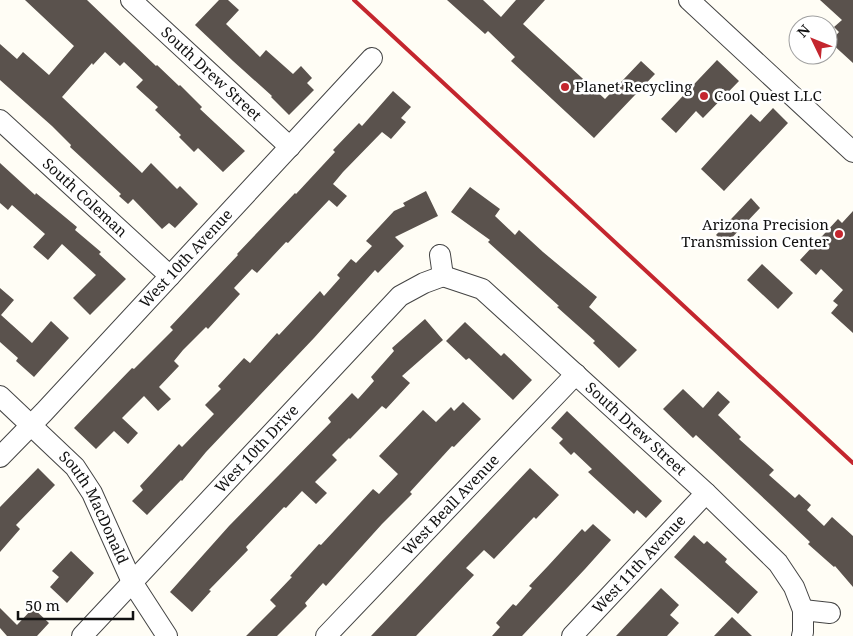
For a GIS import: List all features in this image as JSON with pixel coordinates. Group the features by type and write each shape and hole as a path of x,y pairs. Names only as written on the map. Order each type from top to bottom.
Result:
{"street":[{"name":"South Drew Street","path":"131,0 290,148"},
{"path":"689,0 853,152"},
{"name":"West 10th Avenue","path":"0,457 372,58"},
{"name":"South Coleman","path":"0,120 170,276"},
{"path":"440,255 443,276"},
{"name":"South Drew Street","path":"443,276 482,289 706,493 778,563 794,587 803,610"},
{"name":"West 10th Drive","path":"82,636 400,296 424,283 443,276"},
{"name":"West Beall Avenue","path":"326,636 576,374"},
{"name":"South MacDonald","path":"0,396 75,467 92,493 132,582 167,636"},
{"name":"West 11th Avenue","path":"572,636 706,493"},
{"path":"802,636 803,610 830,613"}],"building":[{"path":"25,0 87,0 156,66 180,85 202,107 200,109 245,151 223,172 198,148 194,152 179,137 181,135 155,110 158,107 136,87 143,80 124,62 120,66 105,52 93,65 92,63 62,97 142,173 151,163 177,189 180,186 198,204 175,228 169,223 162,229 133,199 128,204 119,196 121,194 70,147 71,145 52,126 0,80 0,44 17,59 23,52 49,75 74,46"},
{"path":"219,0 228,0 239,10 226,24 260,57 266,50 293,74 301,66 312,78 307,83 314,90 289,115 272,96 195,25"},
{"path":"447,0 483,0 501,17 516,0 545,0 523,24 605,99 641,61 655,74 594,138 511,61 515,57 488,31 485,34"},
{"path":"820,0 853,0 853,63 838,49 838,24 842,20"},
{"name":"Cool Quest LLC","path":"717,60 739,81 703,118 696,111 676,133 661,119"},
{"path":"393,91 411,107 401,118 406,122 391,139 382,132 333,184 347,196 337,207 329,200 257,273 252,269 234,288 240,294 208,329 206,327 183,350 174,361 179,366 159,387 171,399 158,411 144,396 122,418 138,433 128,444 114,431 96,449 74,428 132,368 134,369 173,330 170,327 237,254 335,152 333,150 359,123 362,126"},
{"path":"773,108 788,123 724,191 701,169 751,114 760,122"},
{"path":"0,163 35,195 36,193 77,227 75,230 101,252 99,254 126,279 90,315 73,298 96,275 62,244 48,260 33,247 45,234 12,205 8,210 0,203"},
{"path":"470,187 500,209 495,216 515,235 519,230 597,297 589,307 637,350 619,368 593,343 595,341 557,307 559,306 488,242 490,240 451,212"},
{"path":"426,191 438,216 395,237 404,246 378,273 375,270 314,338 206,452 182,481 147,515 132,501 143,490 140,486 179,444 182,447 214,414 205,405 221,389 218,386 244,358 250,363 277,333 279,335 320,291 324,296 340,278 337,275 351,259 356,263 372,246 366,241 394,211 405,206 403,203"},
{"path":"751,198 760,208 726,244 716,235"},
{"path":"853,211 853,333 831,313 838,305 833,301 843,290 821,269 816,275 800,260 838,219 842,223"},
{"path":"762,264 793,293 778,309 747,280"},
{"path":"0,288 14,300 1,315 32,343 51,321 69,338 34,377 16,361 18,358 0,342"},
{"path":"425,319 443,340 402,376 410,383 386,409 382,406 332,455 337,460 315,482 327,493 316,504 302,491 246,547 248,550 209,590 211,591 192,612 170,592 229,526 331,422 328,418 352,393 358,399 374,381 371,377 394,351 392,348"},
{"path":"465,322 501,356 504,353 532,380 513,400 469,358 466,360 446,341"},
{"path":"683,389 703,408 718,391 730,402 718,415 741,437 739,439 774,470 769,475 795,498 799,494 811,505 807,510 824,526 832,517 853,536 853,587 835,566 808,544 810,542 772,506 696,435 693,438 663,409"},
{"path":"463,402 481,419 454,447 452,446 410,492 412,494 326,586 323,583 305,603 307,606 277,636 246,636 276,606 270,600 319,544 321,545 373,489 379,494 398,474 379,456 423,410 436,422 451,407 454,411"},
{"path":"567,411 662,501 646,518 637,510 634,514 588,472 592,469 574,452 571,455 559,443 563,439 551,428"},
{"path":"38,468 55,485 16,525 20,529 0,552 0,507"},
{"path":"530,468 559,495 536,519 534,517 494,559 484,550 466,568 474,575 416,636 371,636"},
{"path":"593,524 611,540 585,569 522,636 492,636 500,627 496,623 513,604 516,606 532,588 529,586 582,529 585,532"},
{"path":"694,535 704,544 707,541 727,559 725,562 758,592 738,614 674,557"},
{"path":"71,551 94,573 67,603 50,587 59,577 52,571"},
{"path":"661,588 679,605 670,615 679,623 667,636 616,636"},
{"path":"0,608 17,625 33,608 49,623 37,636 7,636 0,628"},
{"path":"732,617 752,636 714,636"}],"railway":[{"path":"354,0 853,463"}],"place":[{"name":"Planet Recycling","path":"565,87"},
{"name":"Cool Quest LLC","path":"704,96"},
{"name":"Arizona Precision Transmission Center","path":"839,234"}]}
